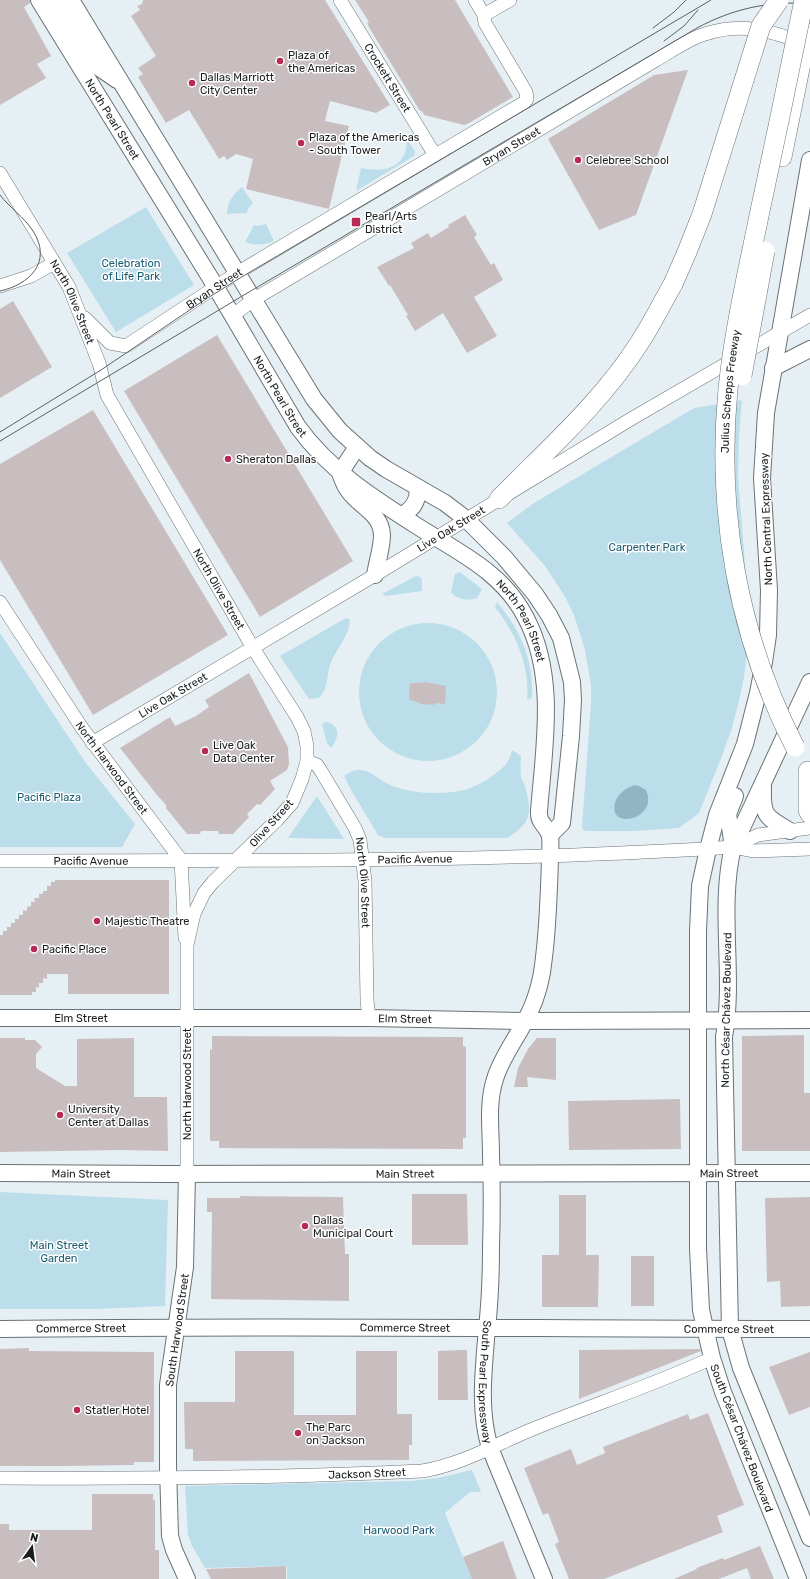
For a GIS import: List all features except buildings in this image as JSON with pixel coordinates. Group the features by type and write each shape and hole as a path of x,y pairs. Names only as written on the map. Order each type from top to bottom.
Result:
{"highway":[{"path":"499,499 589,408 612,381 640,342 673,284 702,214 761,26 779,0"},
{"name":"Julius Schepps Freeway","path":"804,0 737,324 728,388 724,454 725,495 729,538 742,604 754,648 770,692 788,733 809,773"},
{"path":"724,454 734,419 782,157 801,38"},
{"path":"809,773 808,810 810,814"}],"main road":[{"name":"North Pearl Street","path":"39,0 216,287 298,427 310,444 340,473 369,495 483,566 520,606 536,643 545,679 546,710 539,819 550,835 562,822 571,736 572,682 561,638 549,615 535,594 504,557 466,519 445,502 386,469 357,447 340,432 314,399 71,0"},
{"path":"56,0 98,68 121,83"},
{"name":"North Central Expressway","path":"708,849 716,820 749,730 758,692 768,635 769,590 763,501 762,456 766,412 773,368 810,160"},
{"path":"773,368 810,349"},
{"path":"357,447 340,473 347,490 375,515 378,520 382,535 375,575"},
{"path":"401,515 410,510 414,505 418,494 418,488"},
{"path":"733,847 810,682"},
{"path":"733,847 728,814 751,756 753,740 749,730"},
{"path":"763,784 763,807 765,813 769,818 790,831"},
{"path":"550,835 550,857"},
{"name":"North César Chávez Boulevard","path":"727,1173 724,1037 727,1020 728,867 733,847"},
{"path":"698,1173 698,909 703,868 708,849"},
{"name":"South Pearl Expressway","path":"544,1579 490,1448 483,1422 483,1383 491,1251 492,1173 490,1122 493,1085 504,1055 526,1021 535,998 544,959 550,857"},
{"name":"Elm Street","path":"0,1018 368,1018 526,1021 810,1020"},
{"name":"Main Street","path":"0,1173 810,1173"},
{"name":"South César Chávez Boulevard","path":"698,1173 699,1288 700,1306 705,1330 723,1392 798,1579"},
{"path":"727,1173 730,1329 741,1368 810,1538"},
{"name":"South Harwood Street","path":"187,1174 185,1268 168,1385 168,1478 170,1536 174,1550 187,1579"},
{"name":"Commerce Street","path":"0,1329 177,1327 705,1330 810,1329"}],"street":[{"name":"Crockett Street","path":"340,0 435,155"},
{"path":"475,0 485,19 510,0"},
{"name":"Bryan Street","path":"80,314 105,339 115,344 126,346 237,273 525,102 527,96 485,19"},
{"name":"Bryan Street","path":"232,316 253,300 656,60 704,34 730,28 750,27 801,38"},
{"path":"730,363 790,52 801,38"},
{"name":"North Olive Street","path":"0,173 69,287 99,363 107,395 304,731 307,746 307,761 317,765 356,828 364,860 366,1000 368,1018"},
{"path":"0,286 31,276 54,263"},
{"name":"Live Oak Street","path":"92,743 254,648 631,419 730,363 810,315"},
{"name":"North Harwood Street","path":"0,602 92,743 181,860 184,937 187,945"},
{"name":"Olive Street","path":"237,860 292,803 298,791 307,761"},
{"name":"Pacific Avenue","path":"733,847 758,835 810,828"},
{"name":"Pacific Avenue","path":"0,861 364,860 550,857 733,847 752,851 810,849"},
{"name":"North Harwood Street","path":"187,1174 187,945 194,914 199,902 213,882 237,860"},
{"name":"Jackson Street","path":"0,1478 308,1476 437,1469 712,1358"}],"green space":[{"path":"407,140 415,151 414,156 356,191 361,168 378,170 393,166 403,157"},
{"path":"242,187 253,203 248,209 247,213 227,214 231,199"},
{"name":"Celebration of Life Park","path":"146,207 194,285 116,332 67,253"},
{"path":"266,224 274,241 260,244 245,242 254,225 258,226"},
{"name":"Carpenter Park","path":"742,400 738,478 750,625 744,677 739,701 732,728 722,756 699,813 679,828 635,831 583,830 582,826 591,704 591,686 585,650 574,615 564,595 545,566 507,523 534,503 694,408"},
{"path":"459,572 482,589 477,598 463,599 456,597 451,592 455,574"},
{"path":"416,576 420,577 422,580 422,591 386,596 382,594"},
{"path":"497,602 519,635 528,659 531,672 532,698 527,700 524,663 515,639 503,617 495,607"},
{"path":"346,618 350,619 348,631 332,659 324,690 319,698 309,699 280,656"},
{"path":"435,623 455,628 467,634 482,648 492,665 496,678 496,706 492,719 486,731 472,746 455,756 442,760 421,761 401,756 389,750 374,736 364,719 360,706 359,685 364,665 370,653 384,638 401,628 414,624"},
{"name":"Pacific Plaza","path":"0,633 85,762 135,824 122,847 0,847"},
{"path":"326,722 334,726 337,732 336,740 331,748 327,743 322,724"},
{"path":"512,750 521,756 521,776 529,803 529,810 526,822 515,833 507,838 385,838 378,835 344,776 354,771 361,770 372,774 388,784 405,790 426,793 456,792 475,786 493,776 507,763"},
{"path":"317,796 344,839 288,838"},
{"name":"Main Street Garden","path":"0,1192 168,1200 165,1306 96,1309 0,1309"},
{"name":"Harwood Park","path":"472,1470 481,1492 470,1492 445,1513 472,1579 287,1579 287,1566 205,1568 192,1546 188,1535 185,1486 411,1481 438,1478"}],"shaded area":[{"path":"635,785 646,790 648,800 646,809 639,815 624,819 618,816 614,810 616,800 619,795 629,787"}],"tram line":[{"path":"653,28 674,12 686,0"},
{"path":"0,432 101,370 206,299 240,278 711,0"},
{"path":"0,441 249,292 697,28 710,21 752,7 781,3 810,4"},
{"path":"664,41 684,26 698,10"},
{"path":"0,195 33,231 39,242 40,253 39,262 35,270 28,278 11,288 0,291"}],"place":[{"name":"Plaza of the Americas","path":"280,61"},
{"name":"Dallas Marriott City Center","path":"192,83"},
{"name":"Plaza of the Americas - South Tower","path":"301,143"},
{"name":"Celebree School","path":"578,160"},
{"name":"Pearl/Arts District","path":"356,222"},
{"name":"Sheraton Dallas","path":"228,459"},
{"name":"Live Oak Data Center","path":"205,751"},
{"name":"Majestic Theatre","path":"97,921"},
{"name":"Pacific Place","path":"34,949"},
{"name":"University Center at Dallas","path":"60,1115"},
{"name":"Dallas Municipal Court","path":"305,1226"},
{"name":"Statler Hotel","path":"77,1410"},
{"name":"The Parc on Jackson","path":"298,1433"}]}
